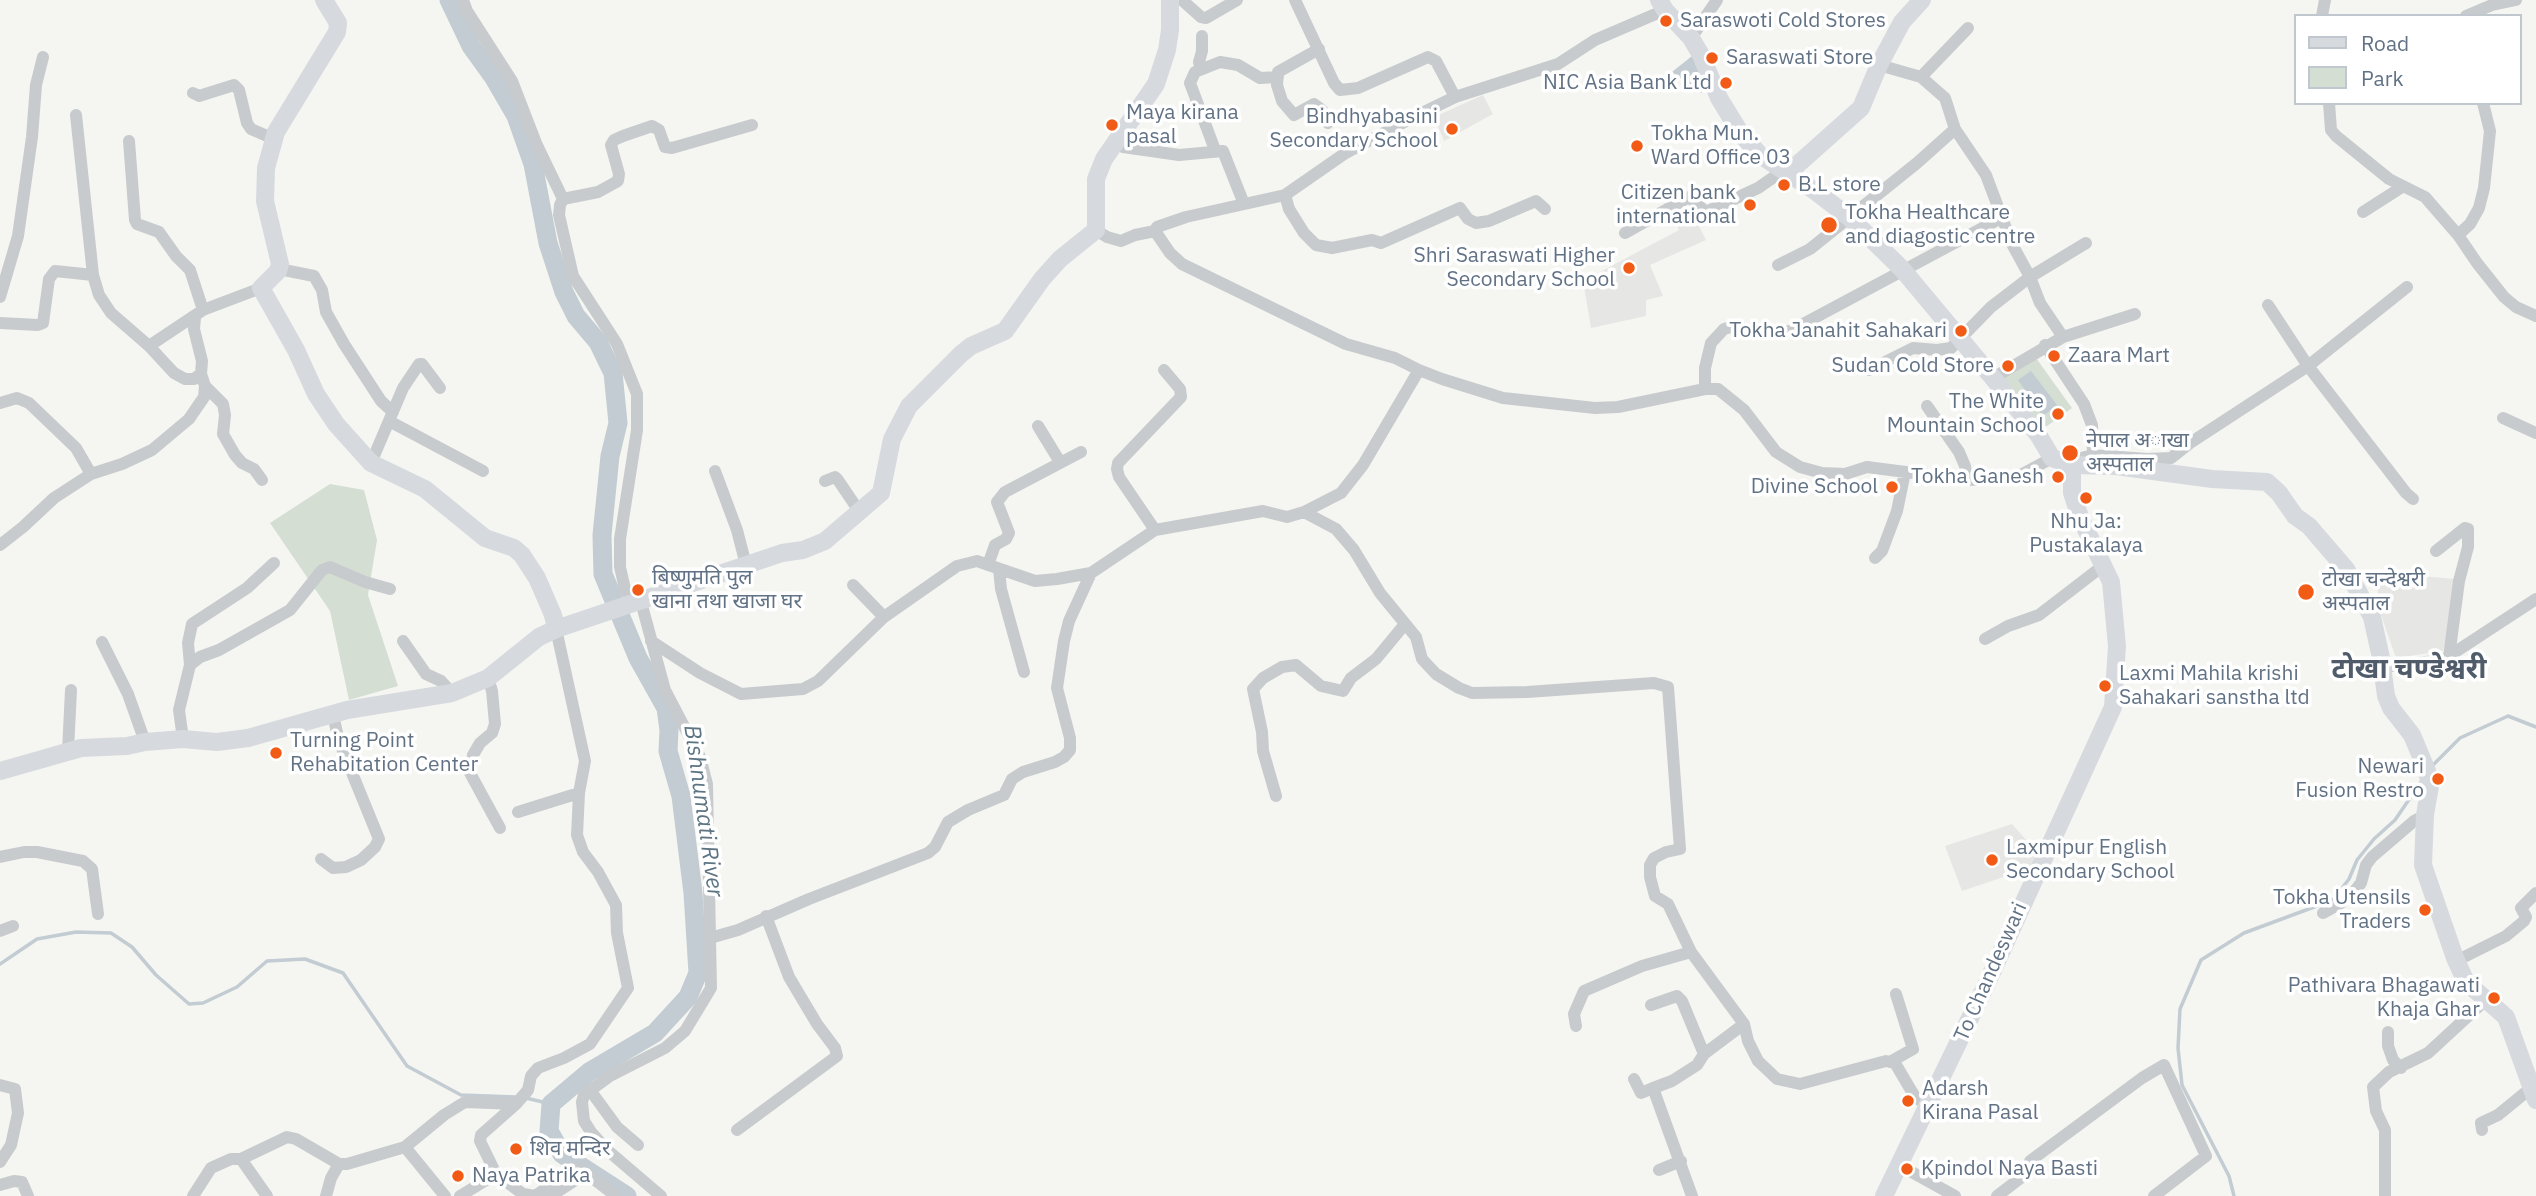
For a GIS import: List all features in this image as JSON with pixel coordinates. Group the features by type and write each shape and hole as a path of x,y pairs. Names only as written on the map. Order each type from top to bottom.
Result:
{"street":[{"path":"149,346 199,314 261,288 279,269 277,248 265,201 266,168 276,132 337,32 338,23 324,0"},
{"path":"463,0 467,11 512,81 536,143 563,199 559,215 573,276 617,344 637,394 638,430 620,539 620,567 625,589 651,641 665,690 700,757 708,784 711,988 685,1031 665,1048 610,1076 590,1090 582,1102 584,1121 606,1149 661,1196"},
{"path":"0,771 81,748 183,739 217,742 248,738 360,708 452,693 488,678 538,637 556,629 825,541 881,493 891,439 909,406 971,346 1005,331 1051,269 1096,230 1096,179 1114,143 1156,84 1167,50 1171,0"},
{"path":"1182,0 1201,17 1206,18 1237,0"},
{"path":"1295,0 1340,90 1358,89 1428,57 1436,61 1455,97"},
{"path":"1691,38 1717,0"},
{"path":"1625,233 1689,197 1706,212 1786,172 1861,108 1879,65 1902,22 1922,0"},
{"path":"2471,14 2492,5 2516,0"},
{"path":"1096,230 1121,241 1155,231 1157,227 1168,223 1285,195 1344,154 1455,97 1558,64 1595,40 1662,5 1691,38 1741,134 1760,155 1849,217 1902,270 1993,378 2039,436 2052,458 2071,465 2116,466 2213,479 2267,482 2279,493 2295,516 2309,527 2346,569 2372,617 2386,696 2391,708 2412,734 2430,786 2424,815 2424,865 2455,958 2466,982 2506,1017 2533,1094 2481,1122 2482,1130"},
{"path":"1921,77 1968,27"},
{"path":"1201,69 1199,62 1202,36"},
{"path":"1319,49 1278,72 1277,85 1282,101 1294,115 1314,104 1322,110 1328,122"},
{"path":"0,297 18,236 36,85 43,57"},
{"path":"1215,150 1190,83 1195,72 1220,62 1238,65 1260,78 1279,77"},
{"path":"1879,65 1921,77 1945,98 1955,129 1986,175 2012,244 2030,277 2040,303 2063,337"},
{"path":"193,93 199,96 234,85 239,90 251,129 274,139"},
{"path":"2329,105 2331,130 2336,136 2402,187 2425,197 2458,235 2504,297 2516,307 2536,316"},
{"path":"2458,235 2470,224 2479,208 2484,188 2490,131 2484,105"},
{"path":"76,115 93,275 99,295 111,313 149,346 174,373 185,379 203,380 223,404 223,434 242,463 254,469 262,480"},
{"path":"563,199 598,192 618,181 619,174 611,145 614,140 623,136 652,126 659,130 665,147 672,148 752,125"},
{"path":"1779,265 1810,249 1955,129"},
{"path":"0,545 54,498 91,474 152,450 189,419 204,397 202,361 194,329 199,314 190,271 184,262 176,257 159,232 137,224 135,220 129,141"},
{"path":"1114,143 1123,147 1178,155 1223,151 1244,204"},
{"path":"2362,212 2402,187"},
{"path":"1285,195 1289,209 1304,233 1317,245 1332,248 1372,240 1381,243 1460,208 1468,219 1476,223 1489,221 1536,201 1545,209"},
{"path":"1705,389 1705,368 1711,343 1724,329 1731,327 1772,332 1790,331 2003,217"},
{"path":"1155,231 1170,253 1182,264 1346,344 1395,358 1442,379 1503,398 1561,405 1618,407 1705,389 1718,389 1744,410 1776,452 1800,467 1822,473 1845,474 1867,467 1967,481 2015,478 2052,458"},
{"path":"1869,370 1913,348 1951,348 1991,307 2030,277 2086,243"},
{"path":"279,269 314,276 321,290 326,312 391,417 483,471"},
{"path":"0,323 43,323 49,279 55,271 93,275"},
{"path":"2071,465 2081,458 2093,455 2171,458 2308,366 2407,287"},
{"path":"261,288 296,350 316,394 336,424 371,463 425,489 485,538 513,548 522,555 537,579 553,615 585,761 579,793 577,835 583,852 598,872 616,905 617,933 628,988 590,1044 538,1068 531,1076 528,1090 481,1135 480,1141 496,1174 523,1194 535,1196 574,1168 586,1173 616,1196"},
{"path":"2268,305 2308,366 2413,499"},
{"path":"1993,378 2045,345 2136,314"},
{"path":"2045,345 2084,404 2092,425 2093,455"},
{"path":"371,463 403,388 419,364 422,364 440,388"},
{"path":"1155,530 1119,477 1117,469 1118,463 1181,397 1180,389 1164,370"},
{"path":"651,641 700,673 741,694 803,689 818,681 884,617 957,566 977,561 1035,581 1091,573 1155,530 1263,511 1287,517 1304,512 1340,493 1363,465 1419,370"},
{"path":"0,403 17,398 29,403 76,448 91,474"},
{"path":"1927,406 1959,452 1967,481"},
{"path":"2504,418 2536,433"},
{"path":"1038,426 1060,462"},
{"path":"1024,672 994,567 995,545 1006,539 1009,533 997,502 1005,492 1081,452"},
{"name":"To Chandeswari","path":"1885,1196 1930,1105 2113,707 2117,646 2111,582 2080,517 2072,493 2071,465"},
{"path":"715,471 737,530 746,565"},
{"path":"1875,558 1882,551 1897,512 1905,472"},
{"path":"825,481 835,477 859,511"},
{"path":"1304,512 1336,529 1354,550 1380,593 1416,637 1422,659 1436,674 1458,688 1472,693 1654,683 1668,687 1680,849 1654,858 1650,865 1650,877 1655,896 1668,904 1691,952 1744,1024 1748,1041 1758,1061 1777,1079 1800,1084 1886,1061 1895,1063 1915,1097 1930,1105"},
{"path":"2436,551 2465,528 2468,529 2468,547 2459,580 2449,657"},
{"path":"183,739 179,710 190,665 188,643 192,624 247,588 274,563"},
{"path":"1985,639 2008,626 2039,615 2104,565"},
{"path":"190,665 200,657 219,650 290,610 322,570 330,567 390,589"},
{"path":"710,938 738,930 766,916 928,853 948,822 968,810 1004,795 1012,779 1023,772 1064,757 1070,750 1070,738 1057,688 1069,621 1091,573"},
{"path":"853,585 884,617"},
{"path":"2382,667 2444,660 2536,599"},
{"path":"1276,796 1263,751 1253,689 1263,678 1282,667 1296,664 1321,686 1343,691 1351,678 1376,659 1405,624"},
{"path":"403,641 426,674 441,681 452,693"},
{"path":"102,642 128,694 145,742"},
{"path":"488,678 495,724 492,733 480,743 473,755 470,774 500,828"},
{"path":"68,751 71,690"},
{"path":"321,859 333,869 346,867 361,860 375,847 379,839 340,741 333,715"},
{"path":"518,812 579,793"},
{"path":"2323,912 2354,892 2361,883 2366,865 2372,857 2424,815"},
{"path":"0,857 37,852 83,861 92,869 98,914"},
{"path":"2455,958 2482,948 2515,929 2526,919 2521,908 2536,893"},
{"path":"737,1130 837,1056 835,1048 789,977 766,916"},
{"path":"0,931 13,926"},
{"path":"1576,1026 1574,1014 1584,991 1642,966 1691,952"},
{"path":"1890,1062 1913,1049 1896,993"},
{"path":"1651,1005 1677,996 1682,1001 1704,1054"},
{"path":"2385,1196 2385,1130 2375,1111 2372,1087 2389,1072 2428,1053 2484,999"},
{"path":"1634,1079 1641,1093 1672,1081 1697,1065 1704,1054 1744,1024"},
{"path":"2388,1032 2388,1046 2393,1060 2401,1068"},
{"path":"1997,1196 2031,1170 2030,1161 2142,1078 2164,1065 2206,1156 2154,1196"},
{"path":"0,1085 15,1089 18,1114 11,1145 0,1162"},
{"path":"1653,1088 1692,1196"},
{"path":"590,1090 617,1127 638,1146"},
{"path":"193,1196 211,1168 231,1159 242,1159 287,1137 296,1139 339,1164 358,1163 405,1147 444,1115 465,1102 516,1104"},
{"path":"405,1147 446,1196"},
{"path":"242,1159 267,1196"},
{"path":"1658,1170 1681,1161"},
{"path":"326,1196 331,1178 339,1164"},
{"path":"1899,1165 1955,1196"},
{"path":"551,1196 586,1173"},
{"path":"460,1196 496,1174"},
{"path":"0,1185 22,1182 27,1196"}],"shaded area":[{"path":"1692,56 1706,88 1701,93 1672,72"},
{"name":"Bindhyabasini Secondary School","path":"1483,95 1493,114 1444,141 1434,117"},
{"name":"Shri Saraswati Higher Secondary School","path":"1690,209 1706,240 1650,265 1663,296 1646,300 1646,316 1591,328 1583,281 1679,230 1674,218"},
{"path":"2031,371 2057,405 2043,416 2018,380"},
{"path":"2422,576 2454,579 2443,651 2396,658 2381,615 2377,586"},
{"name":"Laxmipur English Secondary School","path":"2012,824 2037,852 2030,868 1962,891 1945,846"}],"green space":[{"path":"2036,358 2072,408 2047,426 2042,426 2003,377"},
{"path":"330,484 364,490 377,540 368,595 398,686 349,700 330,611 270,523"}],"waterway":[{"name":"Bishnumati River","path":"449,0 471,46 516,116 533,164 548,243 564,292 576,316 598,342 613,373 618,423 610,456 602,535 603,574 638,658 666,708 668,751 681,796 693,893 698,973 688,997 655,1033 589,1072 551,1104 549,1131 562,1154 627,1196"},
{"path":"2431,767 2460,738 2508,716 2536,727"},
{"path":"2234,1196 2229,1176 2182,1085 2178,1048 2180,1009 2201,960 2244,933 2333,900 2349,879 2357,860 2374,839 2395,820 2423,779"},
{"path":"0,964 37,939 76,932 111,933 132,947 156,975 189,1004 203,1003 237,987 267,961 305,959 343,973 407,1066 461,1095 515,1097"},
{"path":"526,1098 551,1104"}],"place":[{"name":"Saraswoti Cold Stores","path":"1666,21"},
{"name":"Saraswati Store","path":"1712,58"},
{"name":"NIC Asia Bank Ltd","path":"1726,83"},
{"name":"Maya kirana pasal","path":"1112,125"},
{"name":"Bindhyabasini Secondary School","path":"1452,129"},
{"name":"Tokha Mun. Ward Office 03","path":"1637,146"},
{"name":"B.L store","path":"1784,185"},
{"name":"Citizen bank international","path":"1750,205"},
{"name":"Tokha Healthcare and diagostic centre","path":"1829,225"},
{"name":"Shri Saraswati Higher Secondary School","path":"1629,268"},
{"name":"Tokha Janahit Sahakari","path":"1961,331"},
{"name":"Zaara Mart","path":"2054,356"},
{"name":"Sudan Cold Store","path":"2008,366"},
{"name":"The White Mountain School","path":"2058,414"},
{"name":"नेपाल अाखा अस्पताल","path":"2070,453"},
{"name":"Tokha Ganesh","path":"2058,477"},
{"name":"Divine School","path":"1892,487"},
{"name":"Nhu Ja: Pustakalaya","path":"2086,498"},
{"name":"बिष्णुमति पुल खाना तथा खाजा घर","path":"638,590"},
{"name":"टोखा चन्देश्वरी अस्पताल","path":"2306,592"},
{"name":"Laxmi Mahila krishi Sahakari sanstha ltd","path":"2105,686"},
{"name":"Turning Point Rehabitation Center","path":"276,753"},
{"name":"Newari Fusion Restro","path":"2438,779"},
{"name":"Laxmipur English Secondary School","path":"1992,860"},
{"name":"Tokha Utensils Traders","path":"2425,910"},
{"name":"Pathivara Bhagawati Khaja Ghar","path":"2494,998"},
{"name":"Adarsh Kirana Pasal","path":"1908,1101"},
{"name":"शिव मन्दिर","path":"516,1149"},
{"name":"Kpindol Naya Basti","path":"1907,1169"},
{"name":"Naya Patrika","path":"458,1176"}],"district":[{"name":"टोखा चण्डेश्वरी","path":"2409,670"}]}
